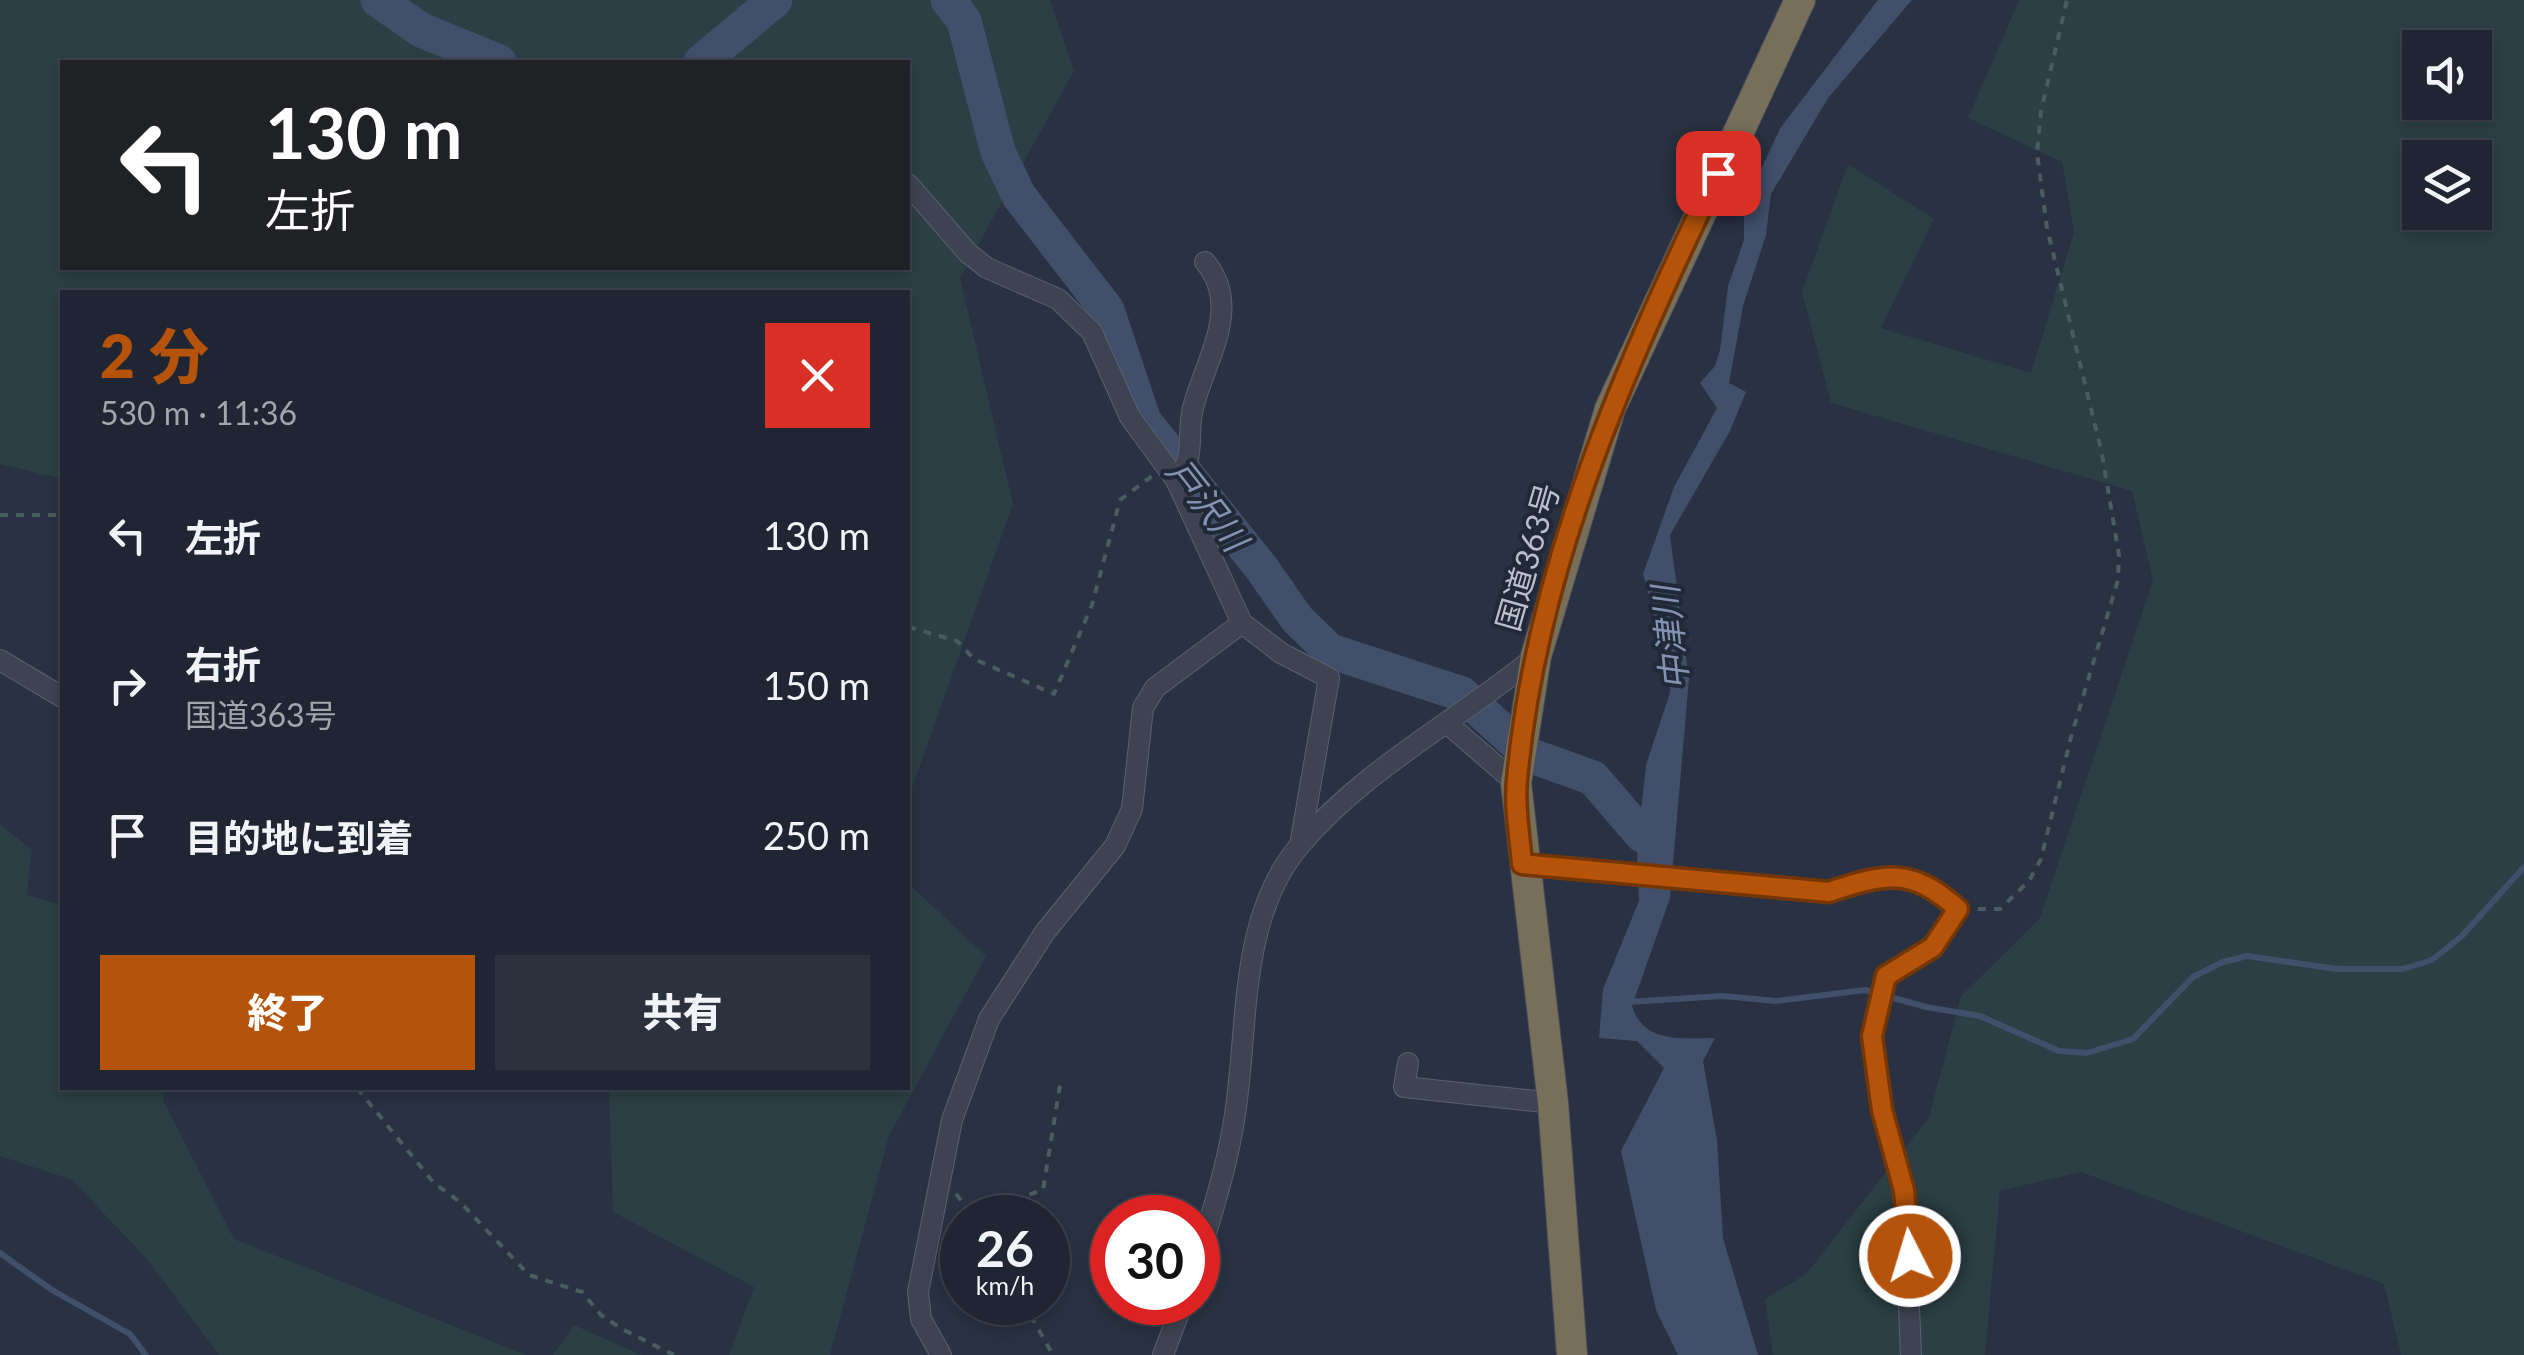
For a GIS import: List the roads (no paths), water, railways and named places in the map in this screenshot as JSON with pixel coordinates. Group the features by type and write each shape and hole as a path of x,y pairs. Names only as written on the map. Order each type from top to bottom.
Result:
{"highway":[{"name":"国道363号","path":"1572,1355 1534,863 1516,783 1536,656 1573,519 1610,409 1800,0"}],"street":[{"path":"910,186 968,253 997,272 1037,287 1076,314 1104,354 1130,417 1176,480 1242,623 1281,652 1328,678 1300,846"},
{"path":"1176,480 1189,466 1192,411 1220,326 1222,293 1217,277 1205,262"},
{"path":"940,1355 921,1319 918,1292 952,1120 970,1065 989,1019 1022,965 1115,846 1132,809 1144,708 1155,688 1242,623"},
{"path":"1215,1195 1235,1115 1258,922 1281,873 1300,846 1370,776 1448,724 1536,656"},
{"path":"0,660 60,696"},
{"path":"1448,724 1516,783"},
{"path":"1534,863 1829,892 1874,877 1910,878 1930,884 1958,909 1933,947 1886,976 1872,1036 1882,1110 1904,1190 1912,1355"},
{"path":"1408,1063 1404,1087 1553,1103"},
{"path":"1163,1355 1174,1325"}],"water":[{"name":"中津川","path":"1878,0 1912,0 1828,98 1771,194 1766,235 1743,306 1729,383 1746,392 1730,431 1670,535 1689,679 1670,898 1632,1006 1645,1027 1655,1033 1677,1038 1715,1038 1703,1061 1717,1140 1723,1238 1758,1355 1678,1355 1656,1310 1621,1151 1664,1068 1637,1041 1599,1038 1603,989 1639,901 1637,847 1646,765 1670,693 1670,672 1643,574 1674,487 1717,408 1700,383 1715,366 1720,350 1728,286 1744,240 1744,205 1781,127"}],"waterway":[{"name":"戸沢川","path":"378,0 421,30 494,60"},
{"name":"戸沢川","path":"703,60 775,0"},
{"name":"戸沢川","path":"948,0 964,21 998,152 1019,196 1107,310 1144,421 1263,570 1297,619 1330,651 1462,694 1529,755 1593,778 1642,835 1653,840"},
{"path":"1627,1002 1723,996 1776,1001 1865,990 1926,1007 1980,1016 2059,1051 2087,1053 2133,1039 2193,977 2223,962 2247,956 2337,969 2403,969 2432,960 2462,936 2524,867"},
{"path":"0,1253 52,1290 130,1334 146,1355"}]}
